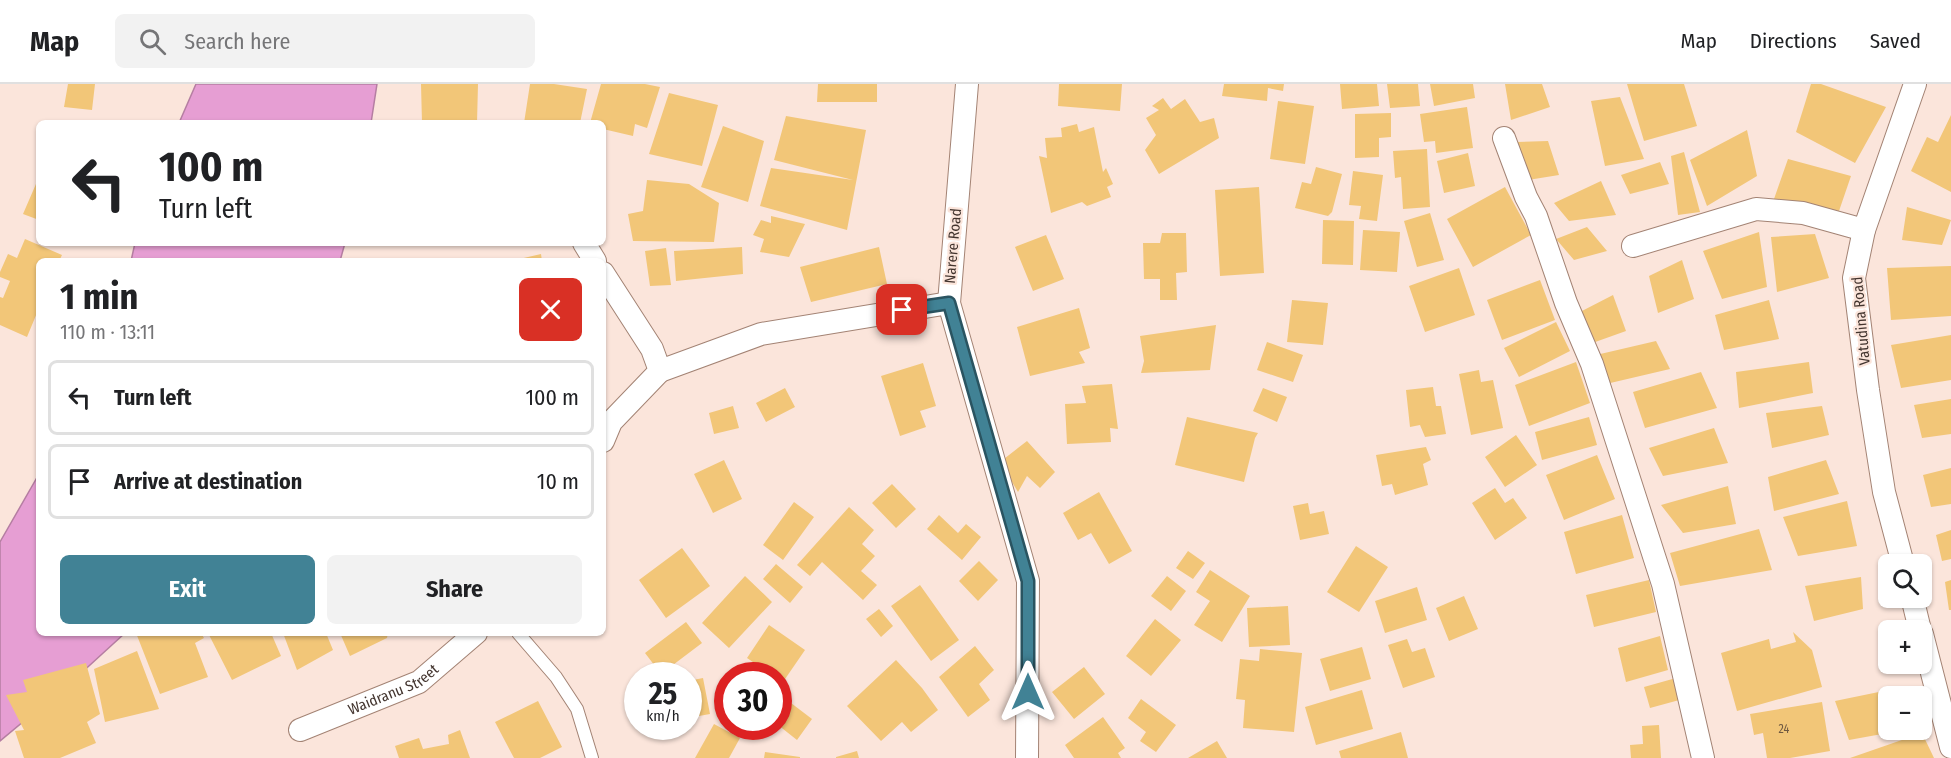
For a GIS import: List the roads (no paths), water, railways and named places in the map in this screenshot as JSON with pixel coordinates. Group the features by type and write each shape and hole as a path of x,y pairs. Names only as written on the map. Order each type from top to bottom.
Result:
{"street":[{"name":"Narere Road","path":"966,84 949,303 1028,581 1027,758"},
{"name":"Vatudina Road","path":"1900,554 1884,492 1854,278 1863,230 1915,84"},
{"path":"1504,138 1526,197 1536,216 1566,303 1592,364 1663,584 1703,758"},
{"path":"1633,246 1756,209 1803,213 1863,230"},
{"path":"606,278 652,349 660,371"},
{"path":"606,434 611,422 660,371 761,334 949,303"},
{"name":"Waidranu Street","path":"300,730 419,682 473,636"},
{"path":"1932,673 1951,747"}],"lane":[{"path":"521,636 556,677 577,709 592,758"}]}
